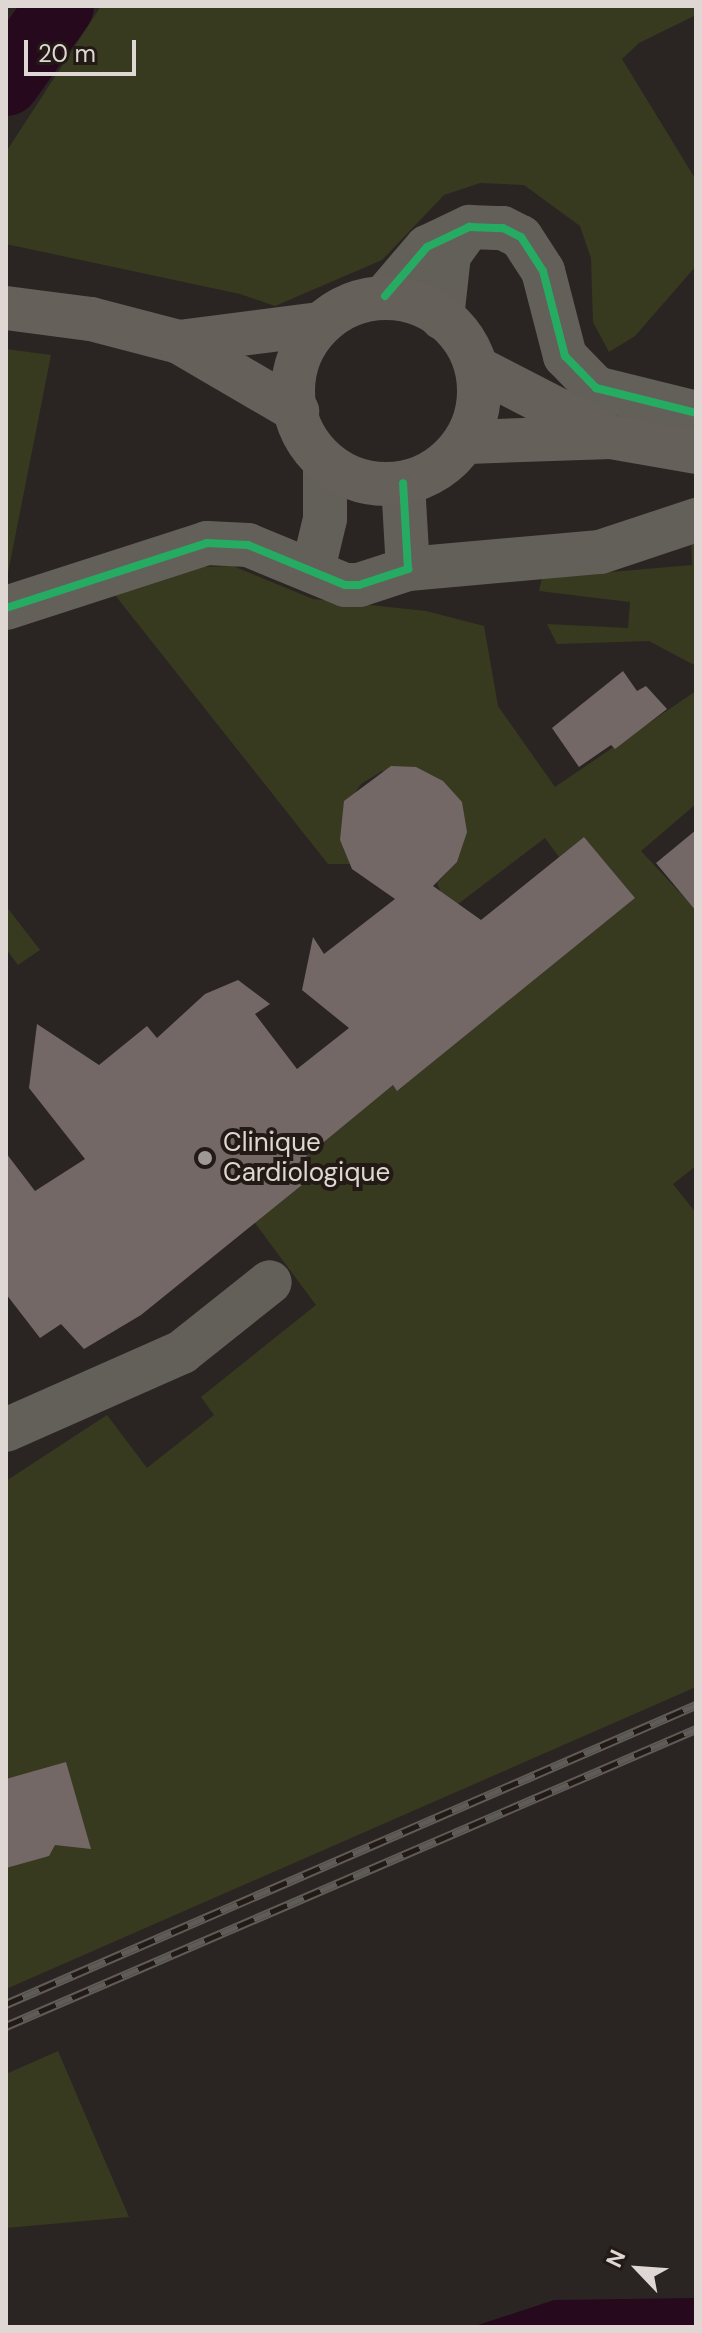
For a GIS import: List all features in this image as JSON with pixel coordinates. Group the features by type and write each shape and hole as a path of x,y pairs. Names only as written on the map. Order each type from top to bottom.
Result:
{"main road":[{"path":"385,296 425,304 442,318 463,334 479,369 479,413 467,442 437,471 403,483 358,481 325,463 299,429 292,385 297,359 319,324 350,303 385,296"},
{"path":"6,308 91,319 179,342 297,411"},
{"path":"179,342 319,324"},
{"path":"479,369 611,437"},
{"path":"467,442 611,437 696,452"}],"street":[{"path":"442,318 449,255 469,227"},
{"path":"385,296 427,247 469,227 503,228 521,237 543,271 565,356 596,388 696,413"},
{"path":"313,569 325,519 325,463"},
{"path":"403,483 408,569"},
{"path":"6,608 207,543 248,545 313,569 345,585 408,569 600,552 696,520"},
{"path":"6,1430 182,1352 270,1282"}],"green space":[{"path":"101,6 696,6 696,15 639,43 622,59 696,180 696,266 635,336 609,352 593,322 591,258 580,226 524,185 480,183 444,195 382,260 275,306 240,294 6,244 6,152"},
{"path":"6,349 51,355 6,583 7,471"},
{"path":"696,541 696,666 649,641 557,644 547,624 628,628 630,602 539,591 542,578 692,565 691,542"},
{"path":"233,566 313,599 426,611 484,626 498,706 555,787 696,691 696,804 641,851 696,910 696,1166 673,1184 696,1213 696,1687 6,1989 6,1481 107,1415 147,1468 214,1415 201,1397 316,1305 255,1223 307,1180 296,1165 393,1085 398,1090 635,898 584,837 559,857 545,838 458,904 444,900 437,883 457,862 464,840 462,802 382,771 361,784 348,803 340,840 350,864 328,864 111,590 202,567"},
{"path":"6,906 40,950 18,965 6,949"},
{"path":"58,2051 129,2217 6,2228 6,2074"}],"shaded area":[{"path":"696,2298 696,2327 472,2327 554,2300"}],"building":[{"path":"623,671 637,691 646,686 667,709 615,749 611,745 579,767 552,728"},
{"path":"391,766 416,767 443,781 462,802 467,832 457,862 433,886 481,920 584,837 635,898 397,1091 393,1085 296,1165 308,1180 141,1315 84,1349 61,1324 40,1338 6,1294 6,1153 35,1191 85,1159 29,1088 37,1024 99,1065 147,1026 157,1038 205,994 238,980 270,1004 255,1014 297,1069 349,1028 302,990 313,937 324,954 395,899 352,869 340,840 344,801"},
{"path":"696,830 696,911 656,863"},
{"path":"66,1762 91,1849 55,1845 49,1856 6,1868 6,1779"}],"waterway":[{"path":"6,82 60,6"}],"railway":[{"path":"6,2004 696,1705"},
{"path":"6,2026 696,1729"}],"cycle path":[{"path":"385,296 427,247 469,227 503,228 521,237 543,271 565,356 596,388 696,413"},
{"path":"6,608 207,543 248,545 345,585 359,585 408,569 403,483"}],"place":[{"name":"Clinique Cardiologique","path":"205,1158"}]}
